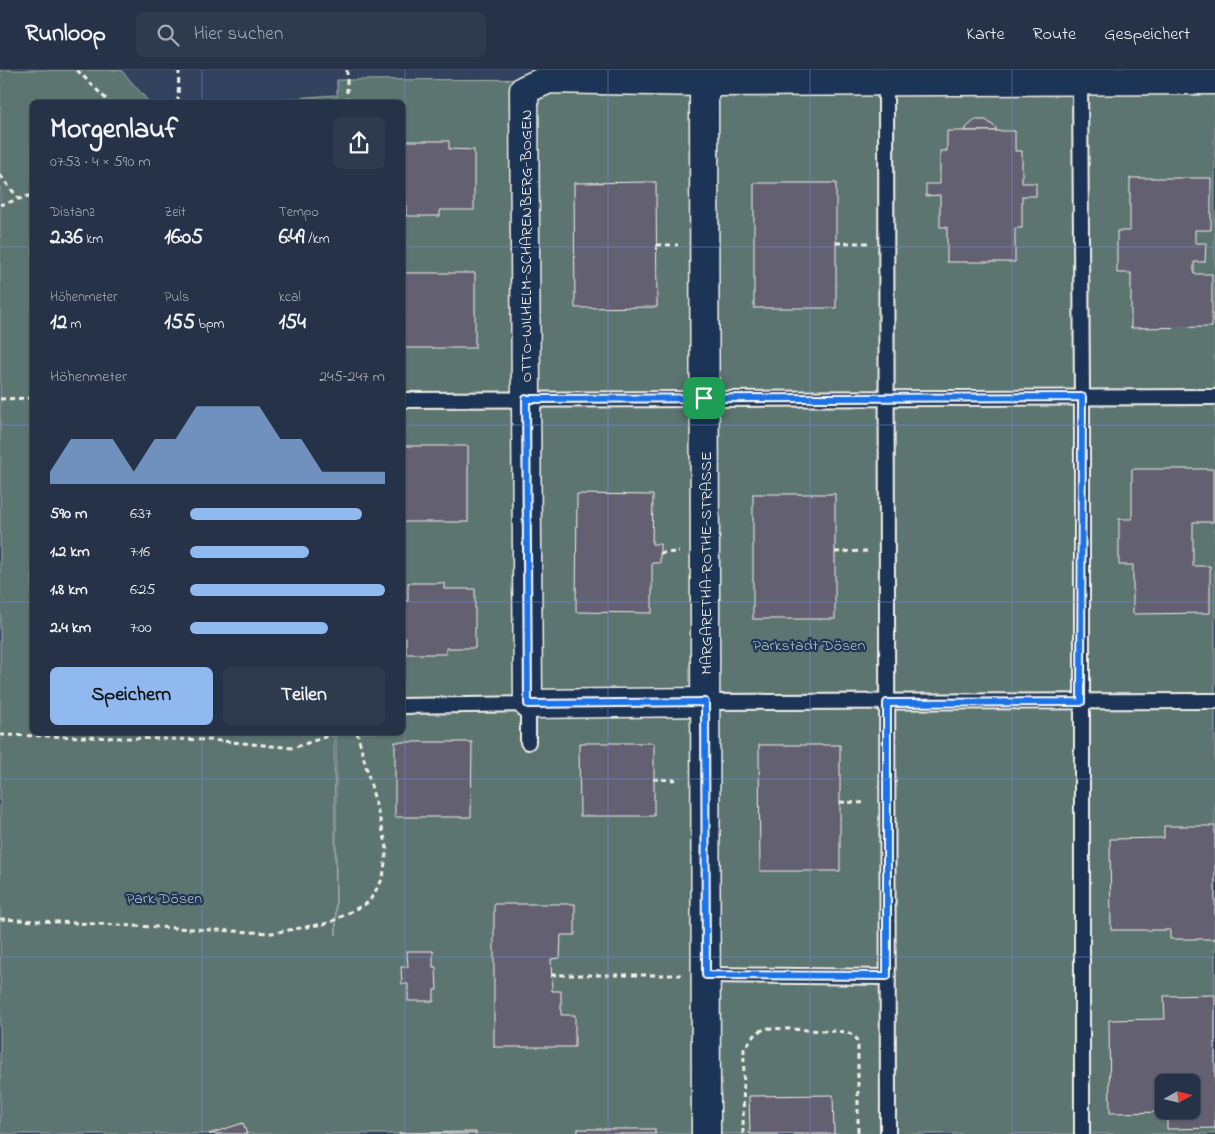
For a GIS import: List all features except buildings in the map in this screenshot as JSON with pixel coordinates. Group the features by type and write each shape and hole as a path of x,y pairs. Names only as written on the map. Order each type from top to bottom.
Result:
{"street":[{"path":"704,82 886,81 1080,75 1215,80"},
{"name":"OTTO-WILHELM-SCHARENBERG-BOGEN","path":"528,704 524,90 549,79 704,82"},
{"name":"MARGARETHA-ROTHE-STRASSE","path":"704,82 706,1134"},
{"path":"528,704 705,702"}],"lane":[{"path":"1080,75 1082,1134"},
{"path":"886,81 888,1134"},
{"path":"405,400 1215,397"},
{"path":"705,702 1215,701"},
{"path":"405,706 528,704 528,742"},
{"path":"706,975 887,976"}],"path":[{"path":"77,70 107,100"},
{"path":"178,100 179,70"},
{"path":"347,70 347,100"},
{"path":"0,175 19,199"},
{"path":"0,205 30,196"},
{"path":"836,243 886,243"},
{"path":"0,399 30,398"},
{"path":"835,552 886,551"},
{"path":"0,735 212,740 293,748 330,735"},
{"path":"0,919 272,933 329,923 369,902 383,878 387,847 358,735"},
{"path":"840,802 887,803"},
{"path":"551,975 706,975"},
{"path":"743,1134 744,1049 753,1037 760,1031 768,1028 848,1032 856,1038 858,1046 858,1134"}],"green space":[{"name":"Parkstadt Dösen","path":"0,70 121,70 147,100 30,100 30,735 334,735 336,935 336,735 405,735 405,100 337,100 337,80 1215,77 1215,1134 0,1134"},
{"path":"335,95 335,100 266,100"}],"route":[{"path":"1082,397 1081,702 887,703 887,976 706,975 705,702 528,704 526,399 704,398 1082,397"}],"park label":[{"name":"Park Dösen","path":"164,897"}]}
